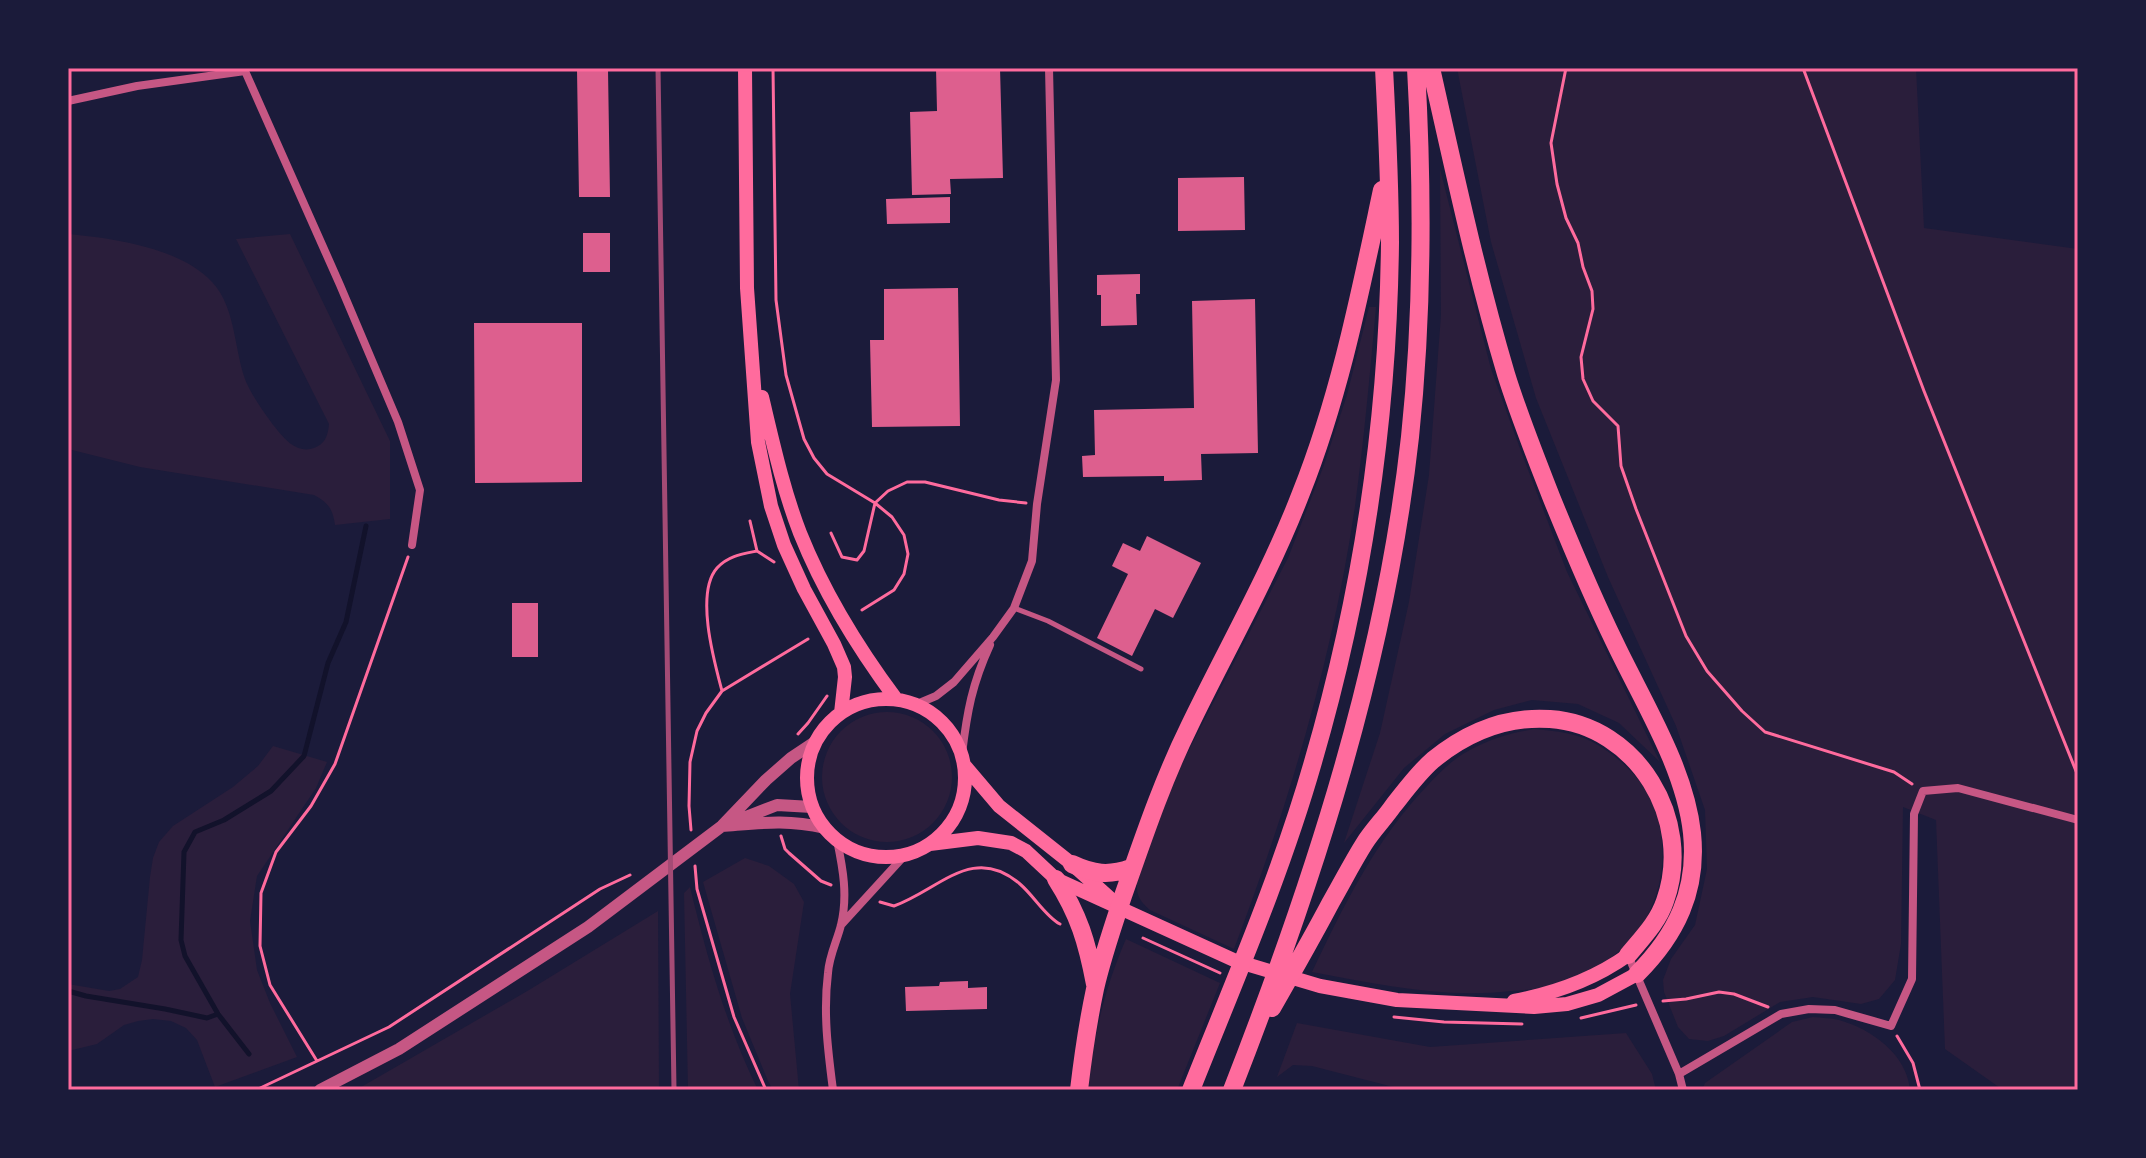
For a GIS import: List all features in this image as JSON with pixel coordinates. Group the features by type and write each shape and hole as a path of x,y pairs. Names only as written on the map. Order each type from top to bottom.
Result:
{"highway":[{"path":"1191,1090 1279,868 1313,762 1344,639 1362,550 1378,434 1388,306 1389,156 1384,68"},
{"path":"1232,1090 1343,773 1371,661 1391,557 1409,438 1422,245 1416,68"},
{"path":"1431,68 1471,243 1507,376 1595,604 1664,744 1687,806 1693,857 1683,909 1669,937 1637,974"},
{"path":"1079,1090 1096,987 1131,868 1187,730 1275,553 1324,429 1345,359 1389,156"},
{"path":"1247,1052 1365,843 1381,822 1430,762 1472,734 1499,724 1551,719 1604,735 1644,770 1658,791 1669,818 1673,846 1672,875 1665,901 1652,927 1628,955"},
{"path":"1072,864 1086,871 1107,874 1131,868"},
{"path":"1056,879 1079,921 1089,950 1096,987"}],"main road":[{"path":"745,68 747,288 758,442 771,506 784,545 840,656 845,677 841,713"},
{"path":"751,354 779,468 809,555 853,637 896,699"},
{"path":"1117,916 1072,864 999,806 963,760 955,738 945,724 917,704 896,699 867,701 841,713 826,726 815,742 807,775 812,807 825,828 847,847 869,855 893,857 930,844 978,838 1011,843 1026,851 1056,879 1117,916 1236,961 1320,986 1397,1000 1534,1007 1567,1004 1598,995 1637,974"},
{"path":"930,844 945,831 956,814 963,796 963,760"},
{"path":"1490,1006 1562,990 1592,978 1628,955"}],"street":[{"path":"917,704 936,696 954,682 993,637 1014,608 1032,561 1037,504 1056,380 1049,68"},
{"path":"68,101 137,86 245,71 398,422 420,490 412,545"},
{"path":"963,760 971,694 993,637"},
{"path":"320,1090 399,1049 588,927 722,826 766,780 815,742"},
{"path":"1679,1074 1781,1014 1809,1009 1835,1010 1891,1026 1912,979 1914,814 1923,791 1958,788 2078,820"},
{"path":"722,826 777,805 812,807"},
{"path":"722,826 779,821 825,828"},
{"path":"833,1090 825,1009 828,969 845,903 837,840"},
{"path":"841,926 905,855"},
{"path":"1628,955 1683,1090"}],"lane":[{"path":"1014,608 1048,621 1141,669"}],"path":[{"path":"773,68 776,300 786,375 804,439 814,458 827,474 892,517 904,535 908,554 904,574 894,590 862,610"},
{"path":"1566,68 1551,143 1566,218 1578,243 1592,291 1593,309 1581,357 1583,379 1593,401 1618,426 1621,466 1686,636 1707,671 1765,732 1894,772 1923,791"},
{"path":"1803,68 1924,391 2078,776"},
{"path":"831,533 842,557 857,560 864,551 875,503 888,491 907,482 925,482 999,500 1037,504"},
{"path":"750,521 757,551 774,562"},
{"path":"317,1061 270,985 260,946 261,893 276,852 311,806 335,764 412,545"},
{"path":"722,691 713,658 707,615 711,577 720,565 734,556 757,551"},
{"path":"689,806 690,762 697,731 722,691 808,639"},
{"path":"799,733 827,697 829,688"},
{"path":"779,821 783,843 789,853 821,881 845,885"},
{"path":"687,833 699,824"},
{"path":"869,892 881,903 894,906 959,872 983,867 1010,875 1059,924 1079,921"},
{"path":"256,1090 389,1027 600,889 631,875"},
{"path":"697,889 734,1017 766,1090"},
{"path":"1117,916 1197,964"},
{"path":"1891,1026 1913,1063 1920,1090"}],"shaded area":[{"path":"1457,68 1916,68 1924,228 2078,249 2078,1090 2003,1090 1945,1049 1936,820 1903,807 1901,944 1895,980 1879,999 1861,1004 1813,997 1780,1002 1724,1036 1708,1041 1689,1039 1678,1027 1664,992 1663,980 1671,959 1695,925 1707,869 1705,810 1676,726 1608,577 1536,398 1491,242"},
{"path":"1440,169 1491,369 1522,454 1567,572 1660,762 1619,723 1578,704 1532,700 1494,710 1445,734 1404,768 1344,843 1380,733 1409,602 1429,475 1441,315"},
{"path":"68,234 122,241 160,251 207,277 229,311 241,366 252,394 285,439 296,447 308,449 323,442 329,424 236,239 290,234 390,441 390,519 335,525 329,507 314,495 140,467 68,449"},
{"path":"1369,307 1376,307 1364,431 1346,563 1306,731 1273,841 1234,949 1150,910 1138,893 1138,871 1178,771 1288,558 1347,395"},
{"path":"887,712 912,717 933,731 947,752 952,777 947,802 933,823 912,837 887,842 862,837 841,823 827,802 822,777 827,752 841,731 862,717"},
{"path":"1534,729 1575,735 1604,749 1634,774 1653,805 1660,826 1662,870 1649,913 1638,932 1623,948 1597,967 1543,987 1525,990 1436,992 1312,972 1377,850 1428,785 1442,770 1470,750 1501,737"},
{"path":"273,746 327,762 316,788 257,876 250,921 257,970 297,1057 215,1087 197,1040 186,1028 171,1021 153,1019 124,1025 97,1044 68,1051 68,984 109,991 120,989 138,977 150,877 159,842 173,826 233,787 258,766"},
{"path":"745,858 769,866 794,884 804,902 790,994 799,1090 773,1090 768,1081 742,1018 703,882"},
{"path":"690,887 718,990 758,1090 688,1090 684,893"},
{"path":"658,911 659,1090 356,1090 529,990"},
{"path":"1126,939 1220,983 1177,1090 1088,1090 1101,1013"},
{"path":"1813,1017 1851,1024 1886,1045 1902,1066 1910,1090 1702,1090 1705,1083 1792,1022"},
{"path":"1297,1023 1430,1047 1626,1033 1652,1074 1656,1090 1405,1090 1312,1066 1293,1065 1277,1077"}],"building":[{"path":"936,68 1000,68 1003,178 950,179 951,194 912,195 910,112 937,111"},
{"path":"577,70 608,70 610,197 579,197"},
{"path":"1244,177 1245,230 1178,231 1178,178"},
{"path":"950,197 950,223 887,224 886,199"},
{"path":"583,233 610,233 610,272 583,272"},
{"path":"1140,274 1140,294 1136,294 1137,325 1101,326 1101,295 1097,295 1097,275"},
{"path":"958,288 960,426 872,427 870,340 884,340 884,289"},
{"path":"1255,299 1258,453 1201,454 1202,480 1164,481 1164,476 1083,477 1082,456 1095,455 1094,410 1194,408 1192,301"},
{"path":"474,323 582,323 582,482 475,483"},
{"path":"1147,536 1201,563 1173,618 1155,609 1132,656 1097,638 1128,574 1112,566 1123,543 1140,551"},
{"path":"512,603 538,603 538,657 512,657"},
{"path":"968,981 968,988 987,987 987,1009 906,1011 905,987"}],"waterway":[{"path":"249,1054 218,1014 185,956 181,940 184,852 195,832 224,820 271,791 304,756 328,663 346,622 366,526"},
{"path":"68,991 207,1018 218,1014"}],"railway":[{"path":"658,68 674,1090"}]}
